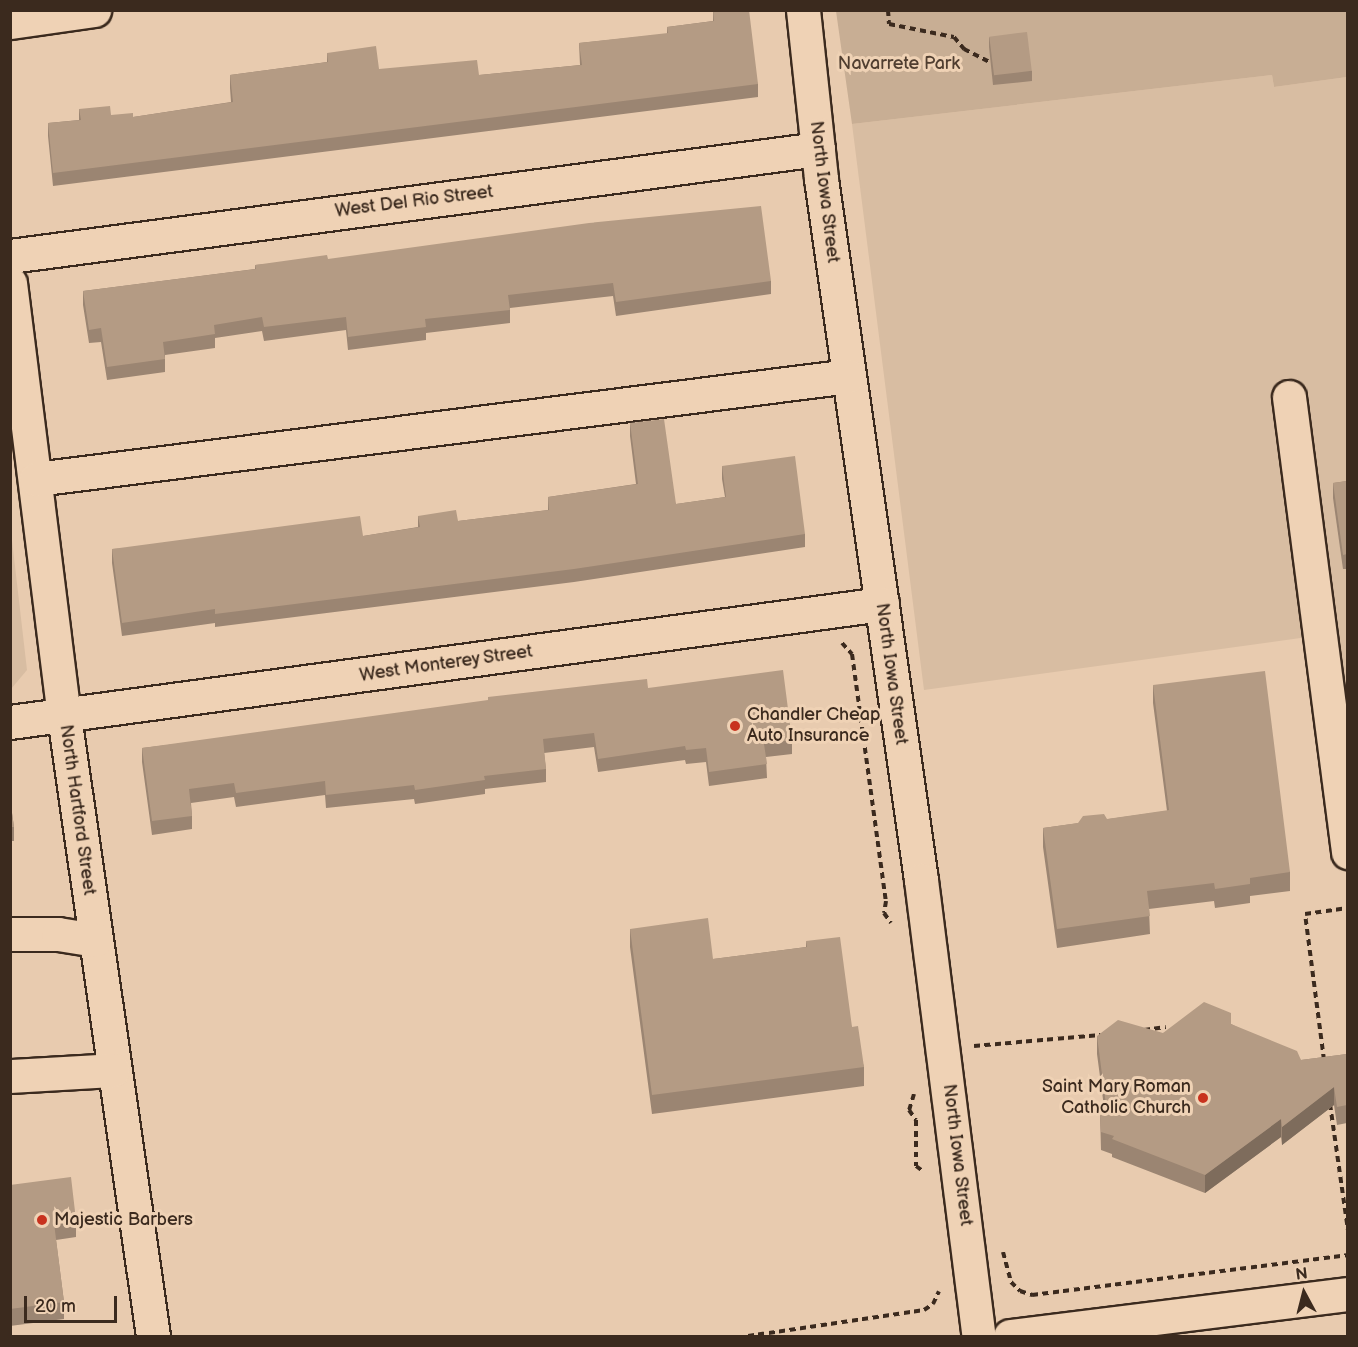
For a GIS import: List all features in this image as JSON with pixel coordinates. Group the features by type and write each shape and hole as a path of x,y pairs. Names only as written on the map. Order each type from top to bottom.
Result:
{"street":[{"path":"10,22 94,10"},
{"name":"North Iowa Street","path":"803,10 818,149 882,604 959,1047 980,1336"},
{"name":"West Del Rio Street","path":"10,256 818,149"},
{"name":"North Hartford Street","path":"10,283 64,716 153,1336"},
{"path":"36,479 849,376"},
{"path":"1289,397 1347,852"},
{"name":"West Monterey Street","path":"10,722 882,604"},
{"path":"10,934 58,934 96,940"},
{"path":"10,1076 113,1070"},
{"path":"1010,1336 1347,1294"}],"path":[{"path":"888,10 889,24 954,37 964,49 991,63"},
{"path":"838,639 852,654 886,901 884,913 891,918 892,930"},
{"path":"1326,1072 1305,914 1347,908"},
{"path":"1132,1031 1166,1027"},
{"path":"959,1047 1109,1034"},
{"path":"959,1047 974,1038"},
{"path":"959,1047 976,1057"},
{"path":"1316,1060 1324,1061"},
{"path":"914,1092 909,1110 916,1119 916,1166 923,1169 925,1181"},
{"path":"1329,1094 1347,1230"},
{"path":"1002,1240 1011,1282 1020,1291 1032,1295 1347,1255"},
{"path":"748,1336 924,1310 933,1304 939,1286"}],"shaded area":[{"path":"1272,75 1274,87 1347,77 1347,779 1329,634 924,690 852,124"},
{"path":"10,523 27,670 11,689 10,688"}],"green space":[{"name":"Navarrete Park","path":"836,11 1347,11 1347,77 1274,87 1272,75 852,124"}],"building":[{"path":"713,10 749,10 758,84 53,173 48,123 81,120 79,109 110,106 111,115 133,113 133,117 233,102 230,75 328,62 327,53 376,46 379,69 477,60 479,75 582,65 579,43 668,33 667,27 714,21"},
{"path":"1027,32 1032,71 994,75 989,37"},
{"path":"761,206 771,281 616,302 613,283 508,295 510,310 425,319 426,327 348,337 346,317 264,327 262,317 214,325 215,334 163,342 165,359 107,367 101,328 89,330 83,291 256,269 255,265 327,255 328,259 589,223"},
{"path":"664,419 676,504 726,497 722,466 795,456 805,534 574,569 215,614 215,609 122,623 112,549 360,516 363,536 420,527 418,516 456,510 458,521 549,510 548,497 638,484 630,423"},
{"path":"1347,481 1347,554 1343,555 1333,483"},
{"path":"783,670 792,740 764,744 767,764 709,772 706,748 686,750 685,746 598,759 594,733 543,739 546,769 484,776 485,780 415,790 414,785 326,795 325,781 236,793 234,783 189,789 192,816 152,821 142,748 488,700 488,697 647,679 648,688"},
{"path":"1265,671 1290,872 1250,878 1250,884 1215,889 1214,883 1147,891 1150,916 1057,929 1043,828 1078,823 1083,816 1104,814 1107,819 1169,810 1153,685"},
{"path":"10,799 14,827 10,827"},
{"path":"708,918 713,959 807,947 806,941 840,937 852,1027 858,1026 864,1067 652,1095 630,929"},
{"name":"Saint Mary Roman Catholic Church","path":"1204,1002 1231,1013 1231,1024 1297,1051 1301,1060 1347,1054 1347,1105 1337,1107 1334,1087 1282,1127 1281,1119 1205,1175 1112,1139 1114,1136 1101,1132 1100,1113 1106,1105 1097,1036 1118,1020 1163,1033"},
{"path":"71,1177 76,1220 54,1223 64,1302 10,1309 10,1185"}],"place":[{"name":"Chandler Cheap Auto Insurance","path":"735,726"},
{"name":"Saint Mary Roman Catholic Church","path":"1203,1098"},
{"name":"Majestic Barbers","path":"42,1220"}]}
